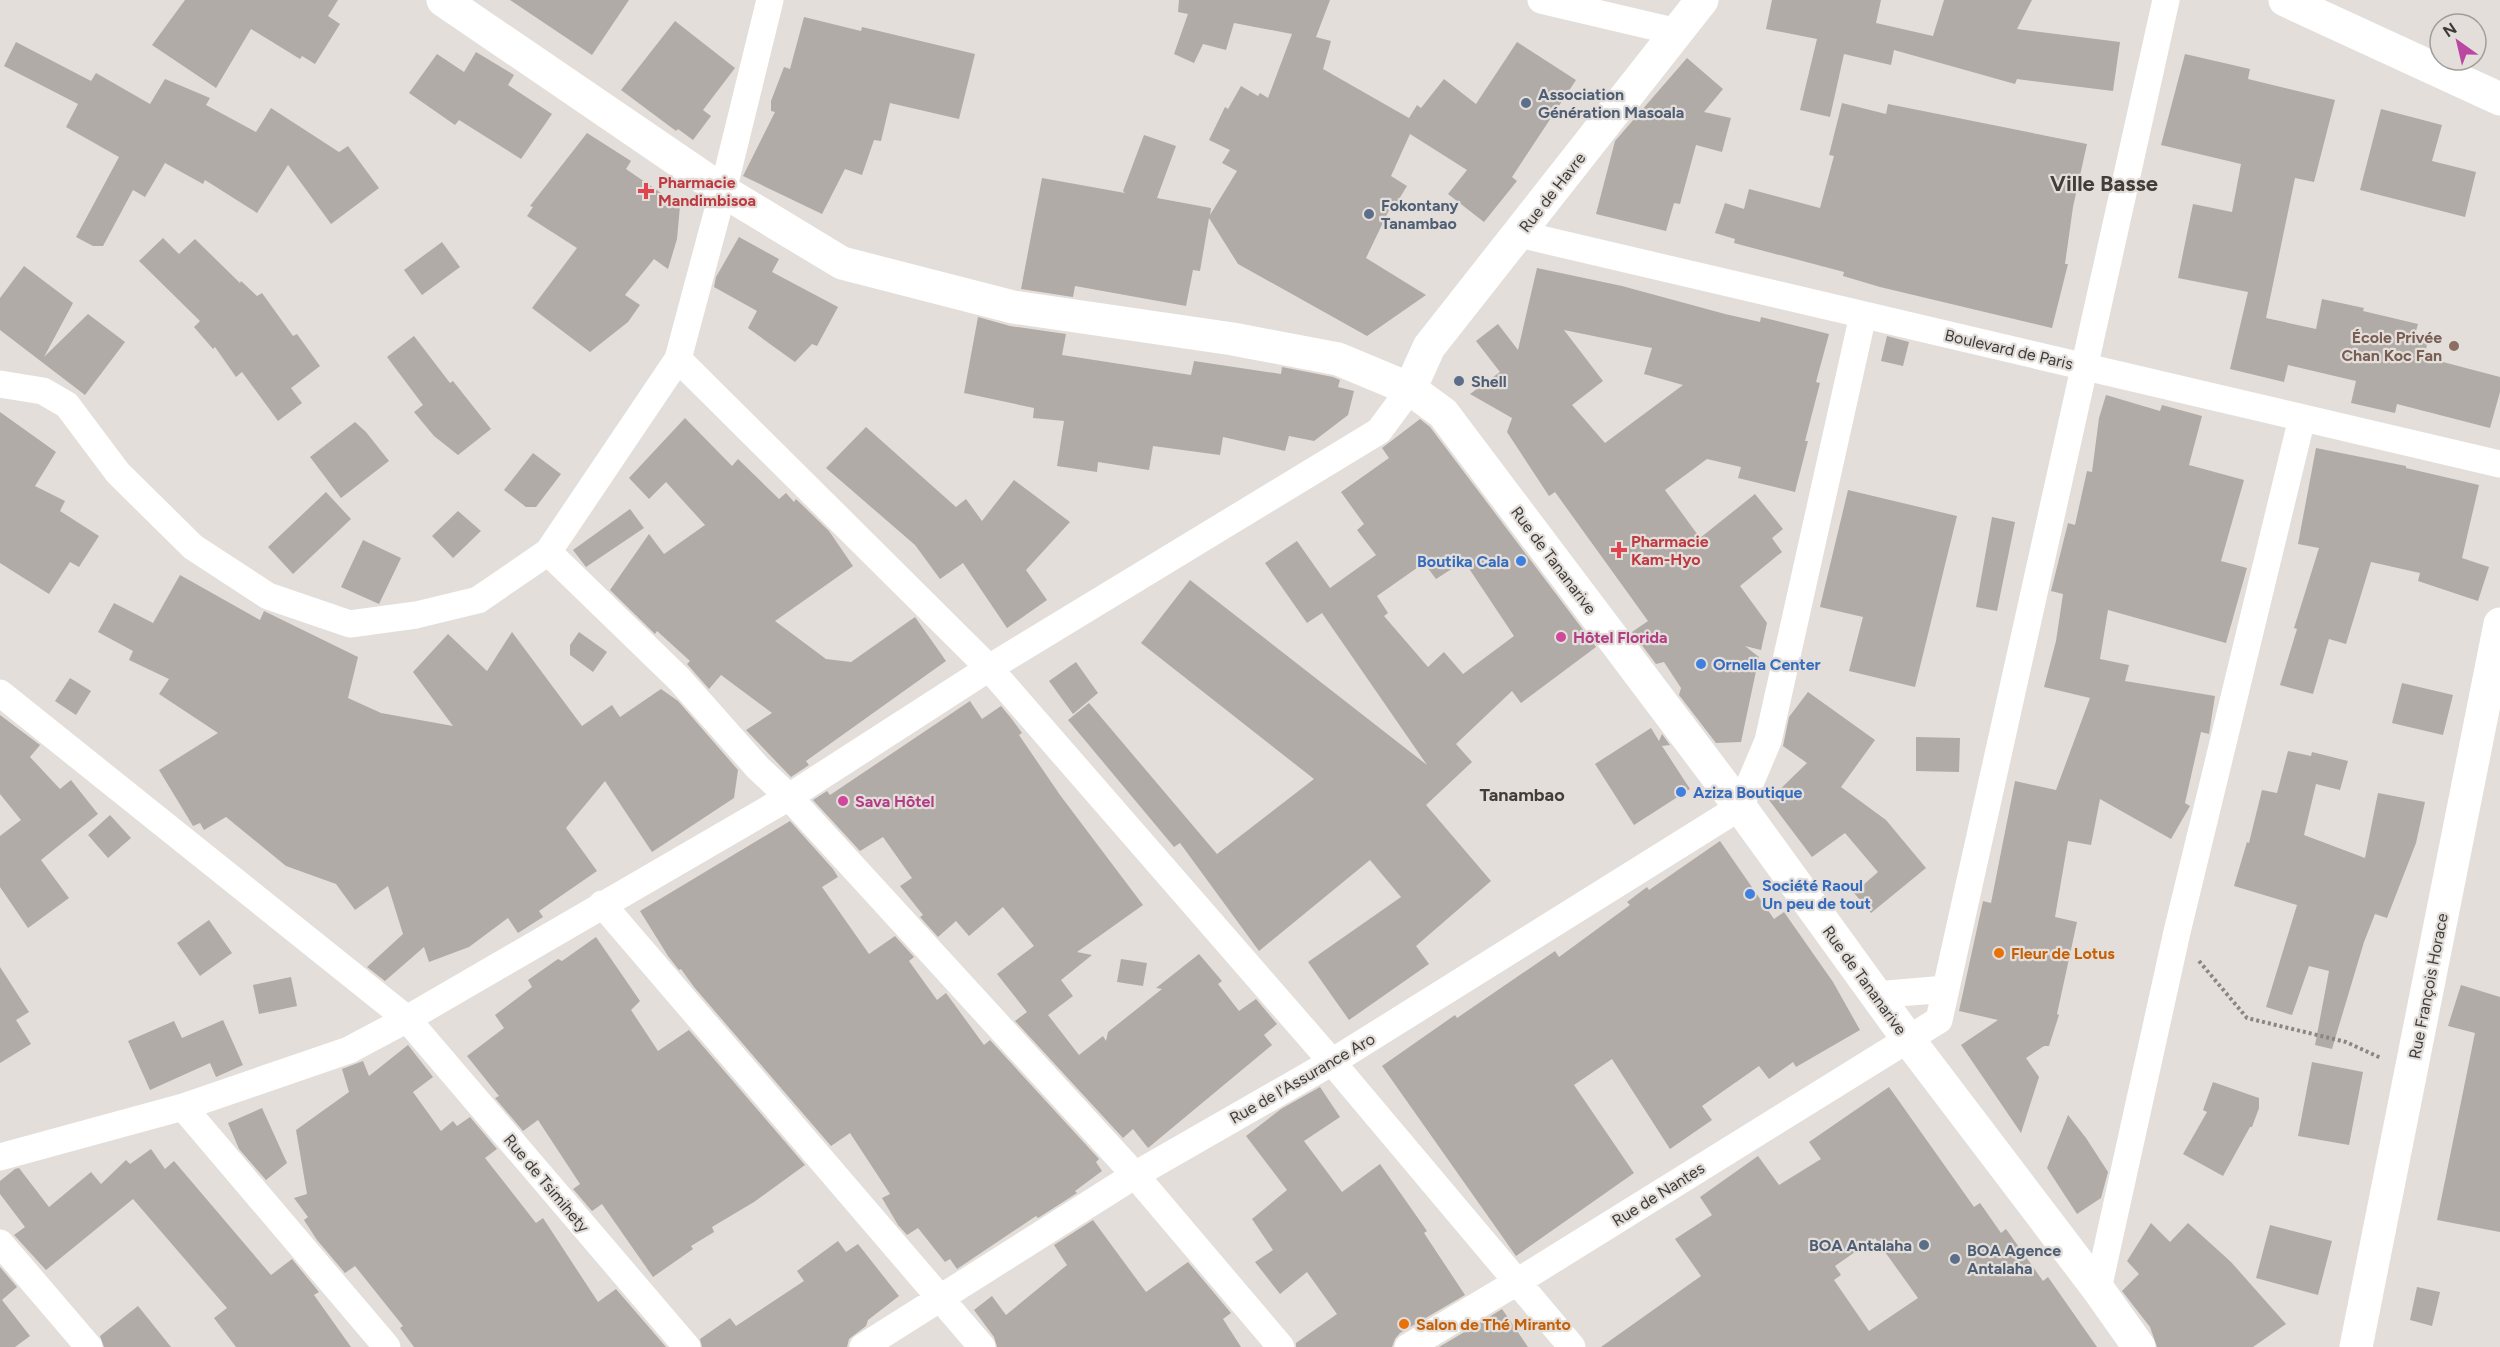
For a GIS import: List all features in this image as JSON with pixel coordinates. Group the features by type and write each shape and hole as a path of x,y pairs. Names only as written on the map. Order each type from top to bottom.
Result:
{"street":[{"name":"Rue de Tananarive","path":"442,0 723,191 842,263 1013,307 1233,339 1338,358 1410,389 1443,413 1740,807 1875,995 2098,1289 2139,1347"},
{"path":"0,384 43,391 68,405 118,473 192,547 268,596 350,624 416,615 478,600 548,552 678,359 723,191 770,0"},
{"path":"1541,0 1677,32"},
{"name":"Rue de Havre","path":"1410,389 1429,347 1702,0"},
{"name":"Rue de Nantes","path":"1408,1347 1517,1282 1939,1020 2166,0"},
{"path":"2285,0 2500,99"},
{"name":"Boulevard de Paris","path":"1519,234 2500,464"},
{"path":"1740,807 1768,741 1863,315"},
{"path":"678,359 989,668 1332,1062 1572,1347"},
{"path":"0,1157 183,1107 349,1050 407,1019 789,797 989,668 1379,431 1410,389"},
{"path":"2098,1289 2177,932 2302,418"},
{"path":"548,552 679,679 758,768 789,797 1135,1175 1281,1347"},
{"name":"Rue François Horace","path":"2356,1347 2500,624"},
{"name":"Rue de Tsimihety","path":"0,693 407,1019 687,1347"},
{"name":"Rue de l'Assurance Aro","path":"863,1347 941,1300 1135,1175 1332,1062 1740,807"},
{"path":"602,904 981,1347"},
{"path":"1875,995 1946,989"},
{"path":"183,1107 387,1347"},
{"path":"0,1243 89,1347"}],"path":[{"path":"2177,932 2212,979 2247,1018 2346,1042 2399,1067 2410,1075"}],"building":[{"path":"185,0 338,0 328,16 340,24 315,64 302,56 300,59 251,29 216,88 152,45"},
{"path":"510,0 629,0 592,55"},
{"path":"1179,0 1330,0 1316,37 1331,41 1323,69 1409,118 1417,105 1421,108 1444,79 1476,104 1517,42 1576,80 1512,177 1517,181 1484,222 1448,194 1467,170 1410,134 1391,176 1407,186 1393,209 1390,208 1366,258 1426,295 1367,336 1238,264 1209,218 1200,271 1193,270 1186,306 1075,286 1073,297 1021,289 1042,178 1125,193 1123,191 1144,135 1176,146 1157,198 1211,208 1210,215 1237,171 1222,163 1230,150 1209,140 1225,107 1228,109 1241,86 1258,96 1260,93 1268,98 1292,34 1234,23 1226,50 1203,44 1194,63 1174,54 1188,14 1178,12"},
{"path":"1772,0 1881,0 1876,23 1933,36 1944,0 2032,0 2017,29 2120,42 2113,91 2017,79 2015,84 1894,50 1891,65 1844,54 1830,117 1800,110 1817,39 1766,29"},
{"path":"804,17 861,31 862,27 975,54 959,119 890,103 881,141 874,140 862,175 845,169 822,214 743,176 775,112 771,111 771,101 784,67 790,69"},
{"path":"675,21 735,68 703,110 711,116 693,140 678,129 676,131 621,90"},
{"path":"16,42 91,81 96,73 150,104 165,79 210,98 206,105 256,132 271,108 339,152 348,146 379,188 331,224 288,165 257,213 205,180 203,184 165,163 145,197 133,190 103,246 93,246 76,237 119,157 66,127 78,104 4,66"},
{"path":"476,52 514,75 508,85 552,114 521,159 459,120 455,125 409,93 437,54 464,72"},
{"path":"2185,54 2250,69 2248,79 2335,100 2314,182 2295,178 2266,318 2316,329 2322,299 2364,308 2363,311 2418,324 2414,338 2428,341 2424,357 2500,377 2500,392 2490,428 2397,404 2395,413 2351,403 2356,381 2288,365 2284,382 2230,369 2248,292 2178,278 2193,204 2232,212 2241,164 2161,145"},
{"path":"1687,58 1723,89 1704,112 1731,118 1722,152 1696,145 1680,204 1674,203 1666,231 1596,214 1615,141"},
{"path":"1842,103 1886,114 1888,104 2087,144 2073,207 2065,264 2068,264 2052,328 1880,287 1843,276 1844,272 1734,243 1735,239 1715,233 1725,203 1744,209 1749,189 1820,208 1834,156 1829,155"},
{"path":"2381,109 2442,125 2432,161 2476,172 2465,217 2360,190"},
{"path":"587,133 631,161 626,169 680,206 677,239 668,269 654,259 625,295 640,305 628,322 590,352 532,308 577,248 527,216 533,207 530,206"},
{"path":"739,237 779,259 772,272 838,307 817,346 812,344 795,362 748,328 757,311 714,287 716,277"},
{"path":"163,238 179,254 195,239 240,283 241,281 257,296 262,293 293,336 297,334 320,366 291,388 302,403 278,421 242,372 236,377 215,347 213,349 194,327 200,321 139,261"},
{"path":"442,242 460,267 422,295 404,270"},
{"path":"24,266 73,303 44,357 88,314 125,342 85,395 0,330 0,298"},
{"path":"1537,268 1622,286 1760,322 1761,317 1829,334 1816,382 1820,383 1795,492 1738,478 1741,467 1707,459 1665,490 1700,538 1755,494 1783,529 1772,538 1782,552 1740,586 1767,623 1761,650 1745,646 1759,657 1741,742 1716,743 1679,695 1681,688 1664,662 1656,664 1632,632 1648,621 1555,492 1549,496 1507,432 1512,418 1470,394 1500,372 1476,341 1498,324 1518,350","holes":["1564,330 1652,348 1644,374 1683,385 1605,443 1572,405 1603,381"]},
{"path":"978,317 1010,326 1066,334 1062,355 1191,375 1194,361 1281,374 1282,367 1333,377 1340,380 1338,387 1354,391 1348,415 1314,441 1289,436 1285,451 1223,437 1220,455 1153,446 1149,470 1098,462 1097,472 1057,466 1064,421 1033,418 1034,408 964,393"},
{"path":"414,336 450,383 453,381 491,429 458,455 434,436 414,412 423,405 387,357"},
{"path":"1887,336 1909,342 1903,366 1881,361"},
{"path":"2106,395 2160,411 2162,405 2202,416 2189,465 2244,480 2221,561 2247,568 2226,643 2108,610 2100,659 2129,665 2125,681 2215,696 2209,734 2201,732 2185,803 2190,806 2171,839 2100,799 2091,845 2068,841 2055,917 2077,922 2057,1014 2059,1015 2049,1046 2044,1046 2026,1058 2039,1077 2021,1133 1961,1045 1998,1020 1959,1011 1983,901 1991,903 2015,781 2056,790 2090,698 2044,687 2056,641 2063,594 2051,591 2068,523 2075,525 2087,471 2092,472 2099,418"},
{"path":"0,412 56,452 35,486 65,501 60,511 99,536 79,567 70,562 49,594 0,563"},
{"path":"685,418 732,466 738,459 779,499 786,493 794,502 796,499 829,531 853,566 775,621 826,659 851,662 915,617 946,661 806,761 809,765 791,777 746,730 772,713 721,675 709,689 687,664 690,661 657,631 655,634 610,590 649,534 664,554 705,525 666,482 649,499 629,478"},
{"path":"1420,419 1430,427 1596,647 1521,703 1512,691 1456,744 1472,762 1426,805 1491,881 1416,946 1429,964 1349,1020 1308,962 1401,897 1370,860 1259,951 1180,843 1174,847 1068,720 1089,703 1217,854 1314,779 1141,643 1190,580 1427,765 1322,613 1307,623 1265,563 1297,541 1330,588 1376,555 1357,530 1364,524 1341,492 1389,458 1382,448","holes":["1464,561 1514,636 1463,674 1444,652 1428,667 1384,616 1388,613 1377,596 1424,563 1436,579"]},
{"path":"355,422 389,461 341,498 310,457"},
{"path":"866,427 956,507 966,499 982,521 1014,480 1070,522 1026,570 1047,600 1007,628 963,563 940,579 915,545 826,468"},
{"path":"2316,448 2406,466 2406,468 2479,485 2462,558 2489,567 2478,601 2418,581 2420,573 2371,562 2346,644 2329,639 2313,694 2280,685 2297,629 2294,628 2319,548 2298,544"},
{"path":"533,453 561,474 536,507 526,507 504,490"},
{"path":"1848,490 1957,516 1915,687 1849,671 1863,617 1820,607"},
{"path":"326,492 351,519 293,574 268,547"},
{"path":"630,509 644,528 586,567 573,550"},
{"path":"458,511 481,531 453,558 432,536"},
{"path":"1992,517 2015,522 1997,611 1976,607"},
{"path":"363,540 401,558 379,604 341,587"},
{"path":"180,575 260,620 264,611 358,657 348,698 381,713 453,726 413,672 448,634 487,671 512,632 582,726 612,705 620,717 661,689 678,701 738,770 734,798 652,852 605,781 566,828 597,871 539,911 543,917 518,933 508,918 469,947 429,962 424,947 385,981 367,967 403,934 388,886 355,910 336,884 286,866 226,817 204,830 200,823 193,826 159,770 218,733 159,694 169,679 129,660 133,651 98,632 114,603 153,623"},
{"path":"579,632 607,652 593,672 570,655 570,645"},
{"path":"1076,662 1098,693 1073,714 1049,681"},
{"path":"70,678 91,691 76,715 55,701"},
{"path":"2402,683 2453,695 2443,735 2392,723"},
{"path":"1808,692 1875,740 1841,787 1886,820 1926,868 1871,913 1854,893 1878,872 1845,833 1812,857 1769,800 1807,763 1783,746 1789,717"},
{"path":"970,701 982,719 1001,706 1022,733 1019,735 1060,795 1143,905 1077,952 1092,955 1061,980 1073,996 1048,1015 1079,1055 1103,1036 1106,1041 1108,1032 1162,989 1156,988 1199,954 1222,981 1218,984 1239,1011 1256,999 1277,1024 1264,1035 1272,1045 1148,1148 1133,1129 1123,1138 1015,1021 1027,1012 997,974 1034,946 1003,907 969,936 956,921 938,937 920,917 923,915 900,886 912,878 883,837 860,851 813,800 827,791 830,795"},
{"path":"0,715 40,745 30,757 60,789 71,780 98,814 41,860 69,898 28,928 0,887 0,836 21,820 0,794"},
{"path":"1651,728 1659,741 1662,734 1670,745 1662,746 1690,789 1634,825 1595,764"},
{"path":"1916,737 1960,738 1959,772 1916,771"},
{"path":"2288,751 2311,756 2312,752 2348,761 2340,790 2316,784 2304,835 2365,858 2378,793 2425,802 2416,843 2387,918 2375,914 2364,942 2332,1049 2315,1045 2329,971 2309,966 2292,1015 2266,1007 2297,905 2234,886 2247,842 2249,843 2262,790 2277,793"},
{"path":"110,815 131,838 108,858 88,835"},
{"path":"790,821 838,877 822,887 869,954 895,936 914,957 909,961 937,1000 946,993 984,1045 990,1040 1099,1159 1096,1162 1102,1171 1075,1191 1077,1193 1038,1218 1036,1216 957,1269 950,1259 945,1262 918,1228 907,1235 898,1225 882,1198 890,1194 850,1133 831,1146 681,969 679,970 640,911"},
{"path":"1720,841 1774,919 1784,912 1833,982 1860,1030 1796,1067 1793,1062 1769,1079 1759,1066 1702,1106 1712,1120 1670,1149 1612,1059 1574,1085 1634,1173 1516,1256 1382,1066 1455,1015 1457,1018 1555,951 1559,957 1630,905 1627,902 1647,887 1649,890"},
{"path":"209,920 232,953 200,976 177,943"},
{"path":"596,937 640,1001 631,1010 658,1051 689,1030 805,1165 754,1202 712,1227 714,1232 691,1246 693,1249 653,1277 602,1204 592,1211 573,1189 580,1184 538,1120 523,1131 495,1098 499,1096 467,1056 504,1028 495,1015 532,987 528,980 558,959 562,961"},
{"path":"1121,959 1147,963 1143,986 1117,982"},
{"path":"0,967 29,1012 16,1020 31,1044 0,1063"},
{"path":"291,977 297,1006 259,1014 253,985"},
{"path":"2461,985 2500,997 2500,1232 2437,1220 2475,1033 2448,1026"},
{"path":"223,1020 243,1065 216,1077 210,1063 150,1090 128,1041 174,1021 182,1038"},
{"path":"408,1045 433,1077 413,1092 441,1131 453,1121 457,1126 470,1117 497,1149 485,1158 536,1223 543,1218 598,1302 616,1289 666,1347 414,1347 400,1328 403,1326 355,1266 345,1273 317,1240 304,1220 308,1217 294,1198 307,1194 296,1130 349,1092 342,1069 363,1061 369,1076"},
{"path":"2312,1062 2363,1072 2349,1145 2298,1136"},
{"path":"2213,1082 2259,1098 2259,1108 2252,1127 2223,1176 2183,1154 2207,1112 2203,1110"},
{"path":"1320,1087 1340,1117 1304,1141 1342,1192 1380,1164 1427,1231 1424,1233 1465,1295 1400,1333 1392,1347 1296,1347 1296,1343 1337,1314 1307,1272 1280,1294 1255,1262 1273,1250 1252,1219 1287,1190 1246,1136 1281,1109"},
{"path":"1889,1087 1974,1207 1980,1203 2001,1233 2006,1229 2043,1281 2048,1277 2097,1347 1601,1347 1701,1276 1675,1239 1712,1215 1700,1197 1758,1156 1779,1185 1821,1159 1809,1142","holes":["1875,1238 1918,1298 1869,1331 1834,1280 1841,1275 1835,1266"]},
{"path":"262,1108 287,1163 266,1180 239,1149 228,1123"},
{"path":"2068,1115 2108,1172 2101,1198 2077,1214 2047,1168"},
{"path":"151,1149 165,1169 174,1161 271,1275 292,1259 319,1292 314,1295 351,1347 236,1347 214,1318 227,1308 133,1199 46,1270 14,1235 25,1227 0,1194 0,1181 15,1169 19,1168 49,1207 91,1172 101,1184 126,1160 130,1164"},
{"path":"1093,1220 1146,1292 1188,1262 1231,1313 1223,1319 1241,1347 997,1347 994,1337 974,1310 992,1296 1006,1315 1067,1265 1054,1245"},
{"path":"2151,1223 2170,1242 2188,1223 2231,1262 2286,1324 2253,1347 2157,1347 2150,1327 2122,1291 2139,1274 2127,1261"},
{"path":"2270,1225 2332,1241 2318,1295 2256,1278"},
{"path":"838,1241 846,1252 858,1244 899,1296 868,1320 866,1326 849,1339 847,1347 702,1347 700,1339 730,1318 736,1326 804,1281 797,1271"},
{"path":"0,1267 17,1287 2,1300 30,1336 15,1347 0,1347"},
{"path":"2417,1287 2440,1292 2432,1326 2410,1320"},
{"path":"138,1306 171,1347 104,1347 100,1336"},
{"path":"1502,1309 1528,1347 1439,1347 1483,1321"}],"place":[{"name":"Association Génération Masoala","path":"1526,103"},
{"name":"Pharmacie Mandimbisoa","path":"646,191"},
{"name":"Fokontany Tanambao","path":"1369,214"},
{"name":"École Privée Chan Koc Fan","path":"2454,346"},
{"name":"Shell","path":"1459,381"},
{"name":"Pharmacie Kam-Hyo","path":"1619,550"},
{"name":"Boutika Cala","path":"1521,561"},
{"name":"Hôtel Florida","path":"1561,637"},
{"name":"Ornella Center","path":"1701,664"},
{"name":"Aziza Boutique","path":"1681,792"},
{"name":"Sava Hôtel","path":"843,801"},
{"name":"Société Raoul Un peu de tout","path":"1750,894"},
{"name":"Fleur de Lotus","path":"1999,953"},
{"name":"BOA Antalaha","path":"1924,1245"},
{"name":"BOA Agence Antalaha","path":"1955,1259"},
{"name":"Salon de Thé Miranto","path":"1404,1324"}],"district":[{"name":"Ville Basse","path":"2104,183"},
{"name":"Tanambao","path":"1522,795"}]}
